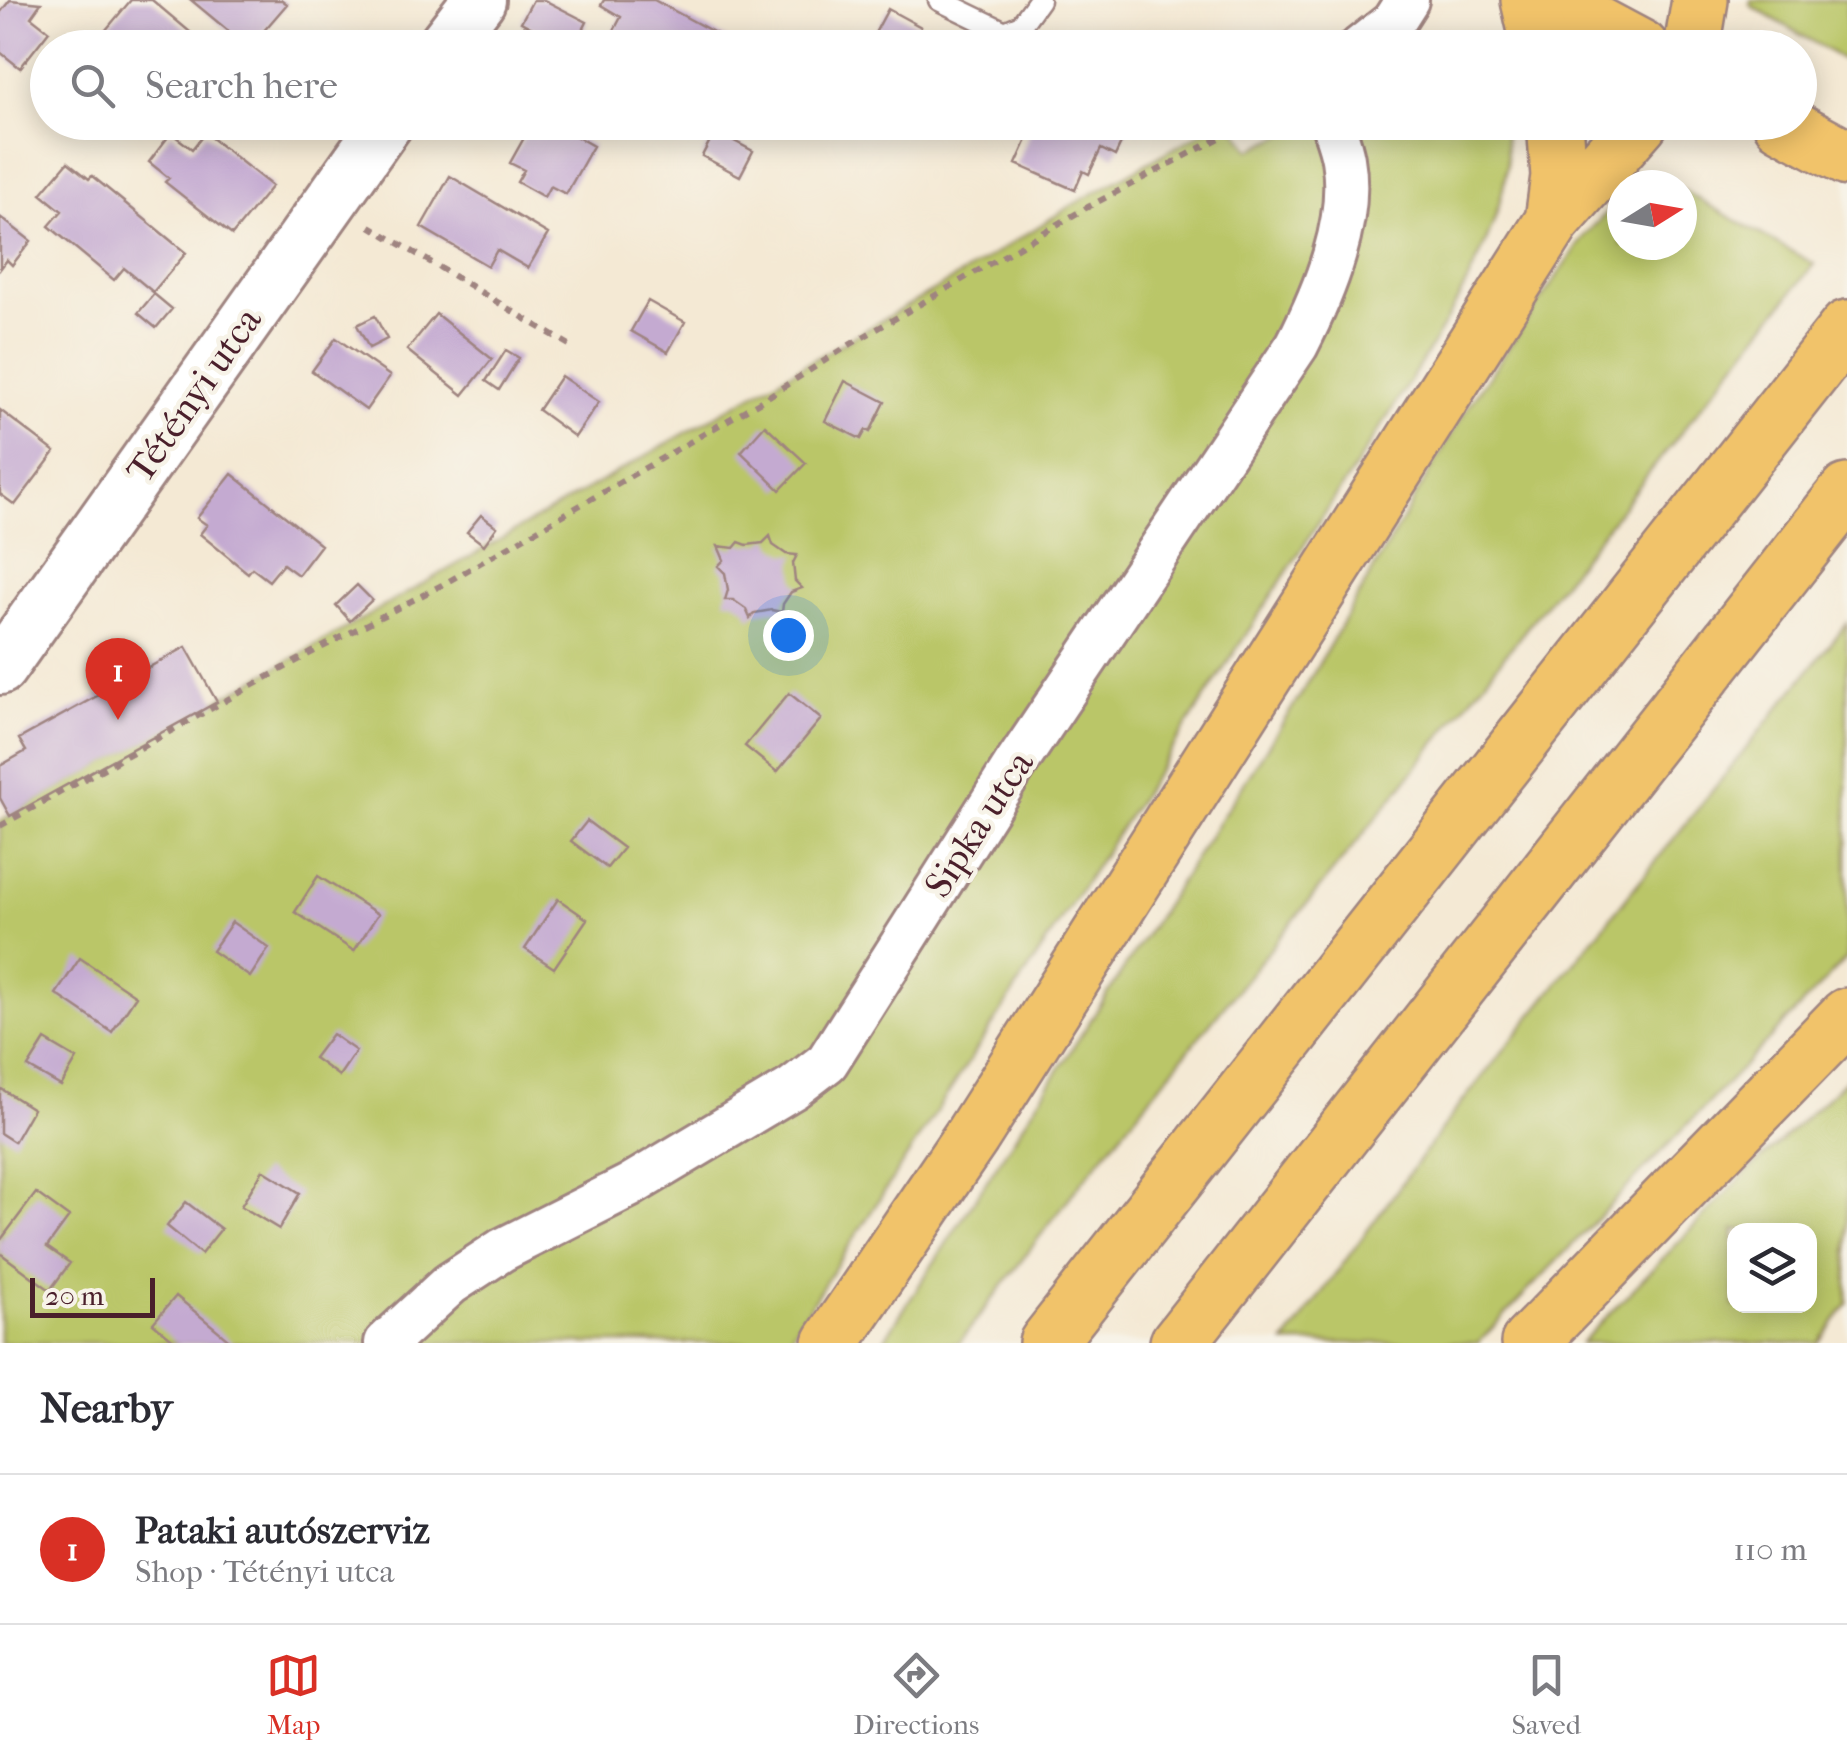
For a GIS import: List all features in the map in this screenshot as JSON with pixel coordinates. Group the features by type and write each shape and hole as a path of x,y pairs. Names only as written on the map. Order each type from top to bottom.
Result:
{"main road":[{"path":"1529,0 1536,30"},
{"path":"1551,0 1607,30"},
{"path":"1695,30 1700,0"},
{"path":"1553,221 1560,176 1557,140"},
{"path":"832,1343 972,1136 1553,221 1624,140"},
{"path":"1046,1343 1847,328"},
{"path":"1178,1343 1847,492"},
{"path":"1529,1343 1847,1016"}],"street":[{"path":"456,30 479,0"},
{"path":"1382,30 1407,0"},
{"name":"Tétényi utca","path":"0,668 374,140"},
{"name":"Sipka utca","path":"386,1343 450,1284 502,1250 629,1186 793,1088 827,1062 1014,767 1297,345 1331,271 1345,194 1344,159 1338,140"}],"lane":[{"path":"939,0 1001,30"},
{"path":"1010,30 1022,25 1039,0"}],"path":[{"path":"0,826 311,653 442,585 1086,208 1216,140"},
{"path":"330,202 571,346"}],"green space":[{"path":"1751,0 1847,0 1847,62 1817,44 1817,30 1793,30 1750,5"},
{"path":"1189,140 1244,140 1251,150 1272,140 1504,140 1507,155 1502,192 1472,272 1390,413 786,1343 0,1343 0,821 294,658 971,269 1074,204"},
{"path":"1697,198 1814,264 1382,811 1072,1194 959,1343 882,1343 1302,693 1465,411 1585,235 1607,212 1607,260 1697,260"},
{"path":"1847,623 1847,958 1478,1343 1285,1343 1455,1111"},
{"path":"1847,1079 1847,1304 1819,1343 1581,1343 1742,1177"}],"building":[{"path":"10,0 41,3 31,17 48,30 30,30 30,55 20,68 0,52 0,13"},
{"path":"131,0 152,0 188,30 106,30"},
{"path":"191,0 282,0 287,4 265,30 227,30"},
{"path":"533,0 544,0 587,22 583,30 536,30 521,22"},
{"path":"604,0 654,0 710,30 614,30 621,17 601,5"},
{"path":"888,9 921,27 919,30 877,30"},
{"path":"166,140 180,140 192,149 199,140 214,140 272,186 232,235 165,182 169,178 149,162"},
{"path":"523,140 582,140 593,146 566,194 550,186 544,197 517,182 524,170 510,163"},
{"path":"710,140 732,140 753,151 740,176 702,156"},
{"path":"1027,140 1122,140 1115,156 1101,149 1089,174 1083,171 1075,190 1016,164"},
{"path":"68,162 89,179 92,176 186,253 153,292 124,268 114,280 49,226 62,211 41,194"},
{"path":"450,176 548,234 528,268 497,250 488,266 421,227"},
{"path":"0,217 31,241 12,265 7,260 0,269"},
{"path":"154,294 172,309 156,328 138,313"},
{"path":"648,301 685,322 668,352 631,331"},
{"path":"436,314 492,359 463,395 407,350"},
{"path":"375,316 387,339 369,348 357,325"},
{"path":"336,338 390,376 366,410 312,371"},
{"path":"506,350 519,358 499,390 486,381"},
{"path":"561,376 599,402 575,437 538,410"},
{"path":"845,381 885,402 870,432 866,430 861,439 825,421"},
{"path":"0,410 55,452 15,505 0,494"},
{"path":"765,425 806,463 780,490 741,452"},
{"path":"232,474 321,545 298,575 283,564 269,581 252,568 248,573 200,534 207,525 197,518"},
{"path":"481,515 497,527 484,545 467,532"},
{"path":"770,536 773,545 786,554 797,555 793,563 795,581 802,588 791,592 782,612 755,613 750,618 746,609 733,600 725,600 728,590 725,573 718,566 724,560 718,546 734,548 739,542 763,543"},
{"path":"357,585 372,600 350,621 336,605"},
{"path":"186,647 217,702 10,816 0,798 0,766 26,751 19,739"},
{"path":"789,693 821,719 777,772 745,746"},
{"path":"587,821 623,848 607,868 571,841"},
{"path":"318,876 378,914 354,951 295,912"},
{"path":"558,899 587,919 554,968 525,949"},
{"path":"232,922 269,948 250,977 212,951"},
{"path":"80,958 136,996 112,1032 56,994"},
{"path":"332,1034 356,1051 339,1076 314,1058"},
{"path":"45,1040 77,1059 61,1086 28,1067"},
{"path":"0,1088 33,1109 14,1142 0,1133"},
{"path":"263,1170 300,1193 279,1229 241,1206"},
{"path":"36,1193 69,1217 47,1247 70,1263 50,1290 0,1253 0,1241"},
{"path":"186,1202 221,1229 201,1254 167,1226"},
{"path":"176,1296 233,1343 177,1343 153,1323"}],"place":[{"name":"Pataki autószerviz","path":"118,720"}]}
